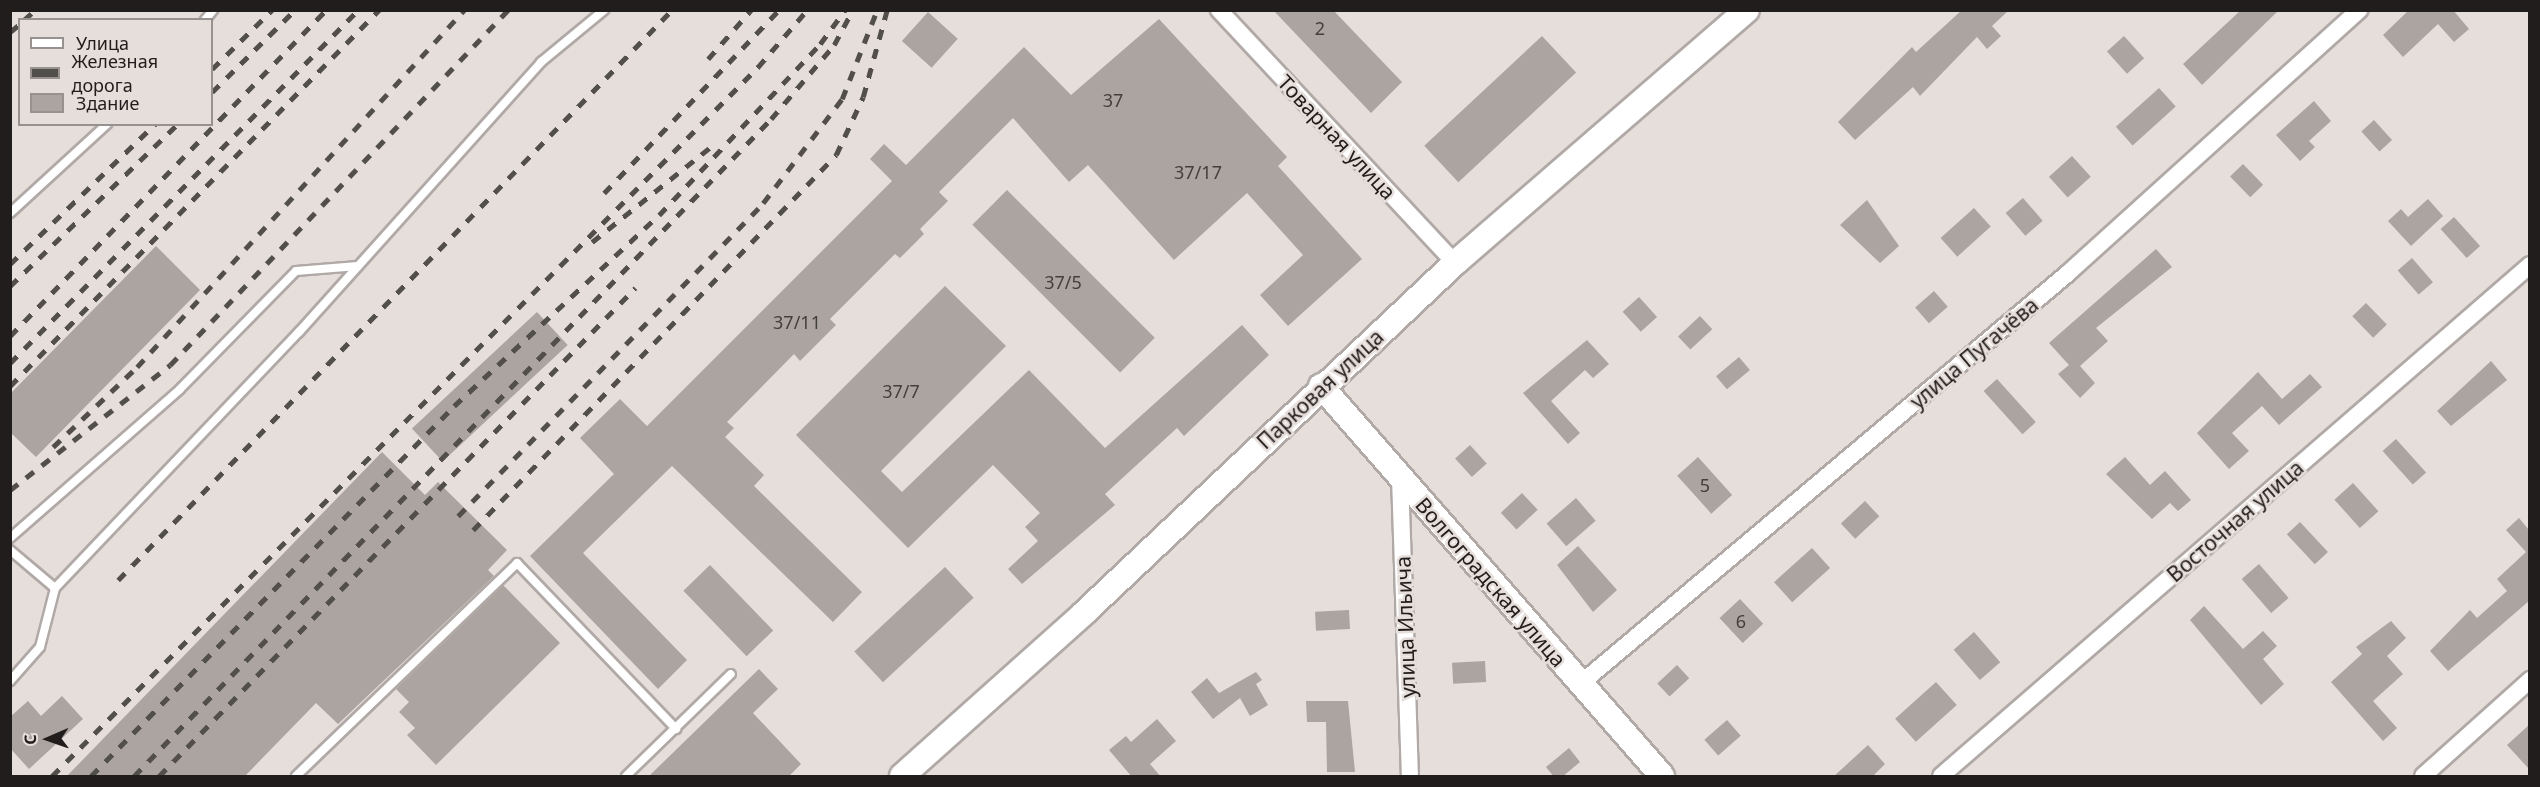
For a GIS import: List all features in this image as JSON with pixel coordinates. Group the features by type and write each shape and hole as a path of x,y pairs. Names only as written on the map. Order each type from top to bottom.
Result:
{"main road":[{"name":"Парковая улица","path":"902,777 1084,613 1321,386 1455,263 1747,10"},
{"name":"Волгоградская улица","path":"1321,386 1662,777"}],"street":[{"name":"Товарная улица","path":"1219,10 1455,263"},
{"name":"улица Пугачёва","path":"1580,684 2067,274 2359,10"},
{"name":"Восточная улица","path":"1941,777 2529,265"},
{"name":"улица Ильича","path":"1400,477 1410,777"},
{"path":"2423,777 2529,680"}],"lane":[{"path":"10,681 40,647 55,588 358,266 541,62 604,10"},
{"path":"10,213 105,126"},
{"path":"10,538 180,389 296,271 358,266"},
{"path":"10,550 55,588"},
{"path":"296,777 517,562 676,729"},
{"path":"626,777 731,674"}],"building":[{"path":"1273,10 1333,10 1402,82 1371,113"},
{"path":"1962,10 2009,10 1992,26 2001,36 1987,49 1977,37 1920,96 1913,87 1855,140 1838,122 1912,47 1916,52"},
{"path":"2241,10 2279,10 2202,85 2183,64"},
{"path":"2409,10 2453,10 2469,29 2454,42 2438,24 2403,57 2383,35"},
{"path":"928,12 958,39 932,68 902,41"},
{"path":"1159,19 1287,157 1278,166 1362,259 1288,326 1260,295 1303,255 1247,193 1174,260 1088,165 1069,182 1013,118 939,192 948,201 920,229 924,234 900,258 895,254 830,319 836,325 800,361 794,354 727,422 734,428 725,437 764,475 754,486 862,592 833,622 672,466 583,553 687,660 658,689 530,556 614,474 580,438 620,399 647,426 892,181 870,159 884,144 906,165 1024,47 1071,95"},
{"path":"1542,36 1576,73 1458,182 1424,146"},
{"path":"2124,36 2144,58 2127,74 2107,51"},
{"path":"2159,88 2176,107 2133,145 2116,127"},
{"path":"2314,101 2331,121 2309,141 2315,147 2300,161 2276,135"},
{"path":"2374,120 2392,140 2379,151 2361,131"},
{"path":"2072,156 2091,177 2068,198 2049,177"},
{"path":"2243,164 2263,185 2250,197 2230,177"},
{"path":"1007,190 1155,338 1120,372 972,225"},
{"path":"2023,198 2043,221 2025,236 2006,213"},
{"path":"2428,199 2443,216 2411,246 2388,221 2401,209 2408,217"},
{"path":"1867,200 1899,246 1880,263 1840,225"},
{"path":"1974,208 1991,227 1957,257 1941,238"},
{"path":"2454,217 2480,246 2467,258 2441,229"},
{"path":"156,246 200,290 36,457 10,432 10,394"},
{"path":"2156,249 2172,267 2096,328 2108,341 2080,366 2095,383 2080,398 2058,374 2069,365 2049,343"},
{"path":"2412,258 2433,282 2419,295 2398,270"},
{"path":"945,286 1006,346 881,471 902,492 1029,370 1105,448 1242,325 1269,355 1184,436 1177,428 1105,494 1115,505 1022,584 1008,569 1038,541 1025,527 1040,513 993,465 908,548 796,435"},
{"path":"1934,291 1948,307 1929,323 1915,307"},
{"path":"1639,297 1657,317 1641,332 1623,312"},
{"path":"2366,303 2387,325 2373,338 2352,316"},
{"path":"537,312 568,345 443,462 412,429"},
{"path":"1700,316 1712,329 1690,350 1678,336"},
{"path":"1587,340 1609,364 1593,378 1585,370 1551,401 1580,433 1568,444 1523,393"},
{"path":"1739,357 1750,370 1727,389 1716,376"},
{"path":"2491,361 2507,380 2451,426 2437,411"},
{"path":"2258,372 2282,399 2310,374 2322,387 2279,425 2262,406 2232,433 2249,451 2229,469 2197,433"},
{"path":"1997,379 2036,422 2022,434 1984,391"},
{"path":"2396,439 2426,472 2413,484 2383,451"},
{"path":"1470,445 1487,464 1472,477 1455,458"},
{"path":"382,452 425,495 438,482 507,550 488,570 494,576 338,724 316,703 244,777 66,777"},
{"path":"1698,457 1732,495 1711,514 1677,476"},
{"path":"2125,457 2150,485 2165,471 2191,500 2178,511 2170,503 2152,519 2106,474"},
{"path":"2353,483 2378,511 2360,528 2334,500"},
{"path":"1522,493 1538,510 1516,530 1501,513"},
{"path":"1576,498 1596,521 1566,546 1547,524"},
{"path":"1865,501 1879,516 1855,539 1841,524"},
{"path":"2519,518 2529,530 2529,601 2448,671 2430,651 2470,610 2477,618 2507,591 2497,579 2526,552 2506,530"},
{"path":"2300,522 2328,552 2315,564 2287,534"},
{"path":"1578,546 1617,590 1593,612 1557,565"},
{"path":"1812,548 1830,568 1792,602 1774,582"},
{"path":"2259,564 2289,598 2271,613 2242,579"},
{"path":"710,565 773,630 747,656 683,591"},
{"path":"945,567 974,598 883,682 854,652"},
{"path":"503,585 560,643 436,765 407,735 415,728 399,712 409,702 396,689"},
{"path":"1740,599 1763,624 1743,643 1720,618"},
{"path":"2204,606 2243,649 2263,631 2277,646 2263,659 2284,684 2261,705 2190,620"},
{"path":"1349,610 1350,629 1316,631 1315,612"},
{"path":"2391,621 2406,638 2387,656 2403,674 2373,701 2397,728 2383,741 2331,682 2362,654 2356,647"},
{"path":"1974,632 2000,662 1980,680 1954,650"},
{"path":"1485,661 1486,682 1453,684 1452,663"},
{"path":"1677,665 1689,678 1670,697 1657,683"},
{"path":"759,669 778,689 753,713 801,764 788,777 648,777"},
{"path":"1256,672 1262,680 1256,684 1268,705 1250,716 1240,698 1213,719 1191,692 1207,678 1219,693"},
{"path":"1936,682 1957,705 1916,742 1895,719"},
{"path":"62,696 83,719 29,769 10,748 10,717 28,701 41,716"},
{"path":"1306,701 1348,701 1355,772 1327,772 1326,722 1307,722"},
{"path":"1157,719 1176,741 1150,764 1161,777 1132,777 1109,750 1126,736 1131,742"},
{"path":"1727,720 1741,736 1718,756 1704,740"},
{"path":"2529,725 2529,769 2507,745"},
{"path":"1868,745 1885,764 1872,777 1833,777"},
{"path":"1569,748 1580,762 1562,777 1554,777 1546,767"}],"railway":[{"path":"26,18 35,10"},
{"path":"213,68 272,10"},
{"path":"213,91 295,10"},
{"path":"10,336 326,10"},
{"path":"10,363 358,10"},
{"path":"10,386 379,10"},
{"path":"53,447 137,367 464,10"},
{"path":"10,490 170,365 508,10"},
{"path":"118,580 672,10"},
{"path":"708,59 751,10"},
{"path":"604,193 779,10"},
{"path":"52,776 758,67 807,10"},
{"path":"91,776 454,406 659,215 820,44 845,10"},
{"path":"134,776 771,119 834,45 853,10"},
{"path":"458,516 763,203 842,99 877,10"},
{"path":"473,530 836,155 863,97 887,10"},
{"path":"10,32 18,26"},
{"path":"10,264 153,126"},
{"path":"10,286 176,126"},
{"path":"592,242 712,146"},
{"path":"159,776 635,288"}]}
